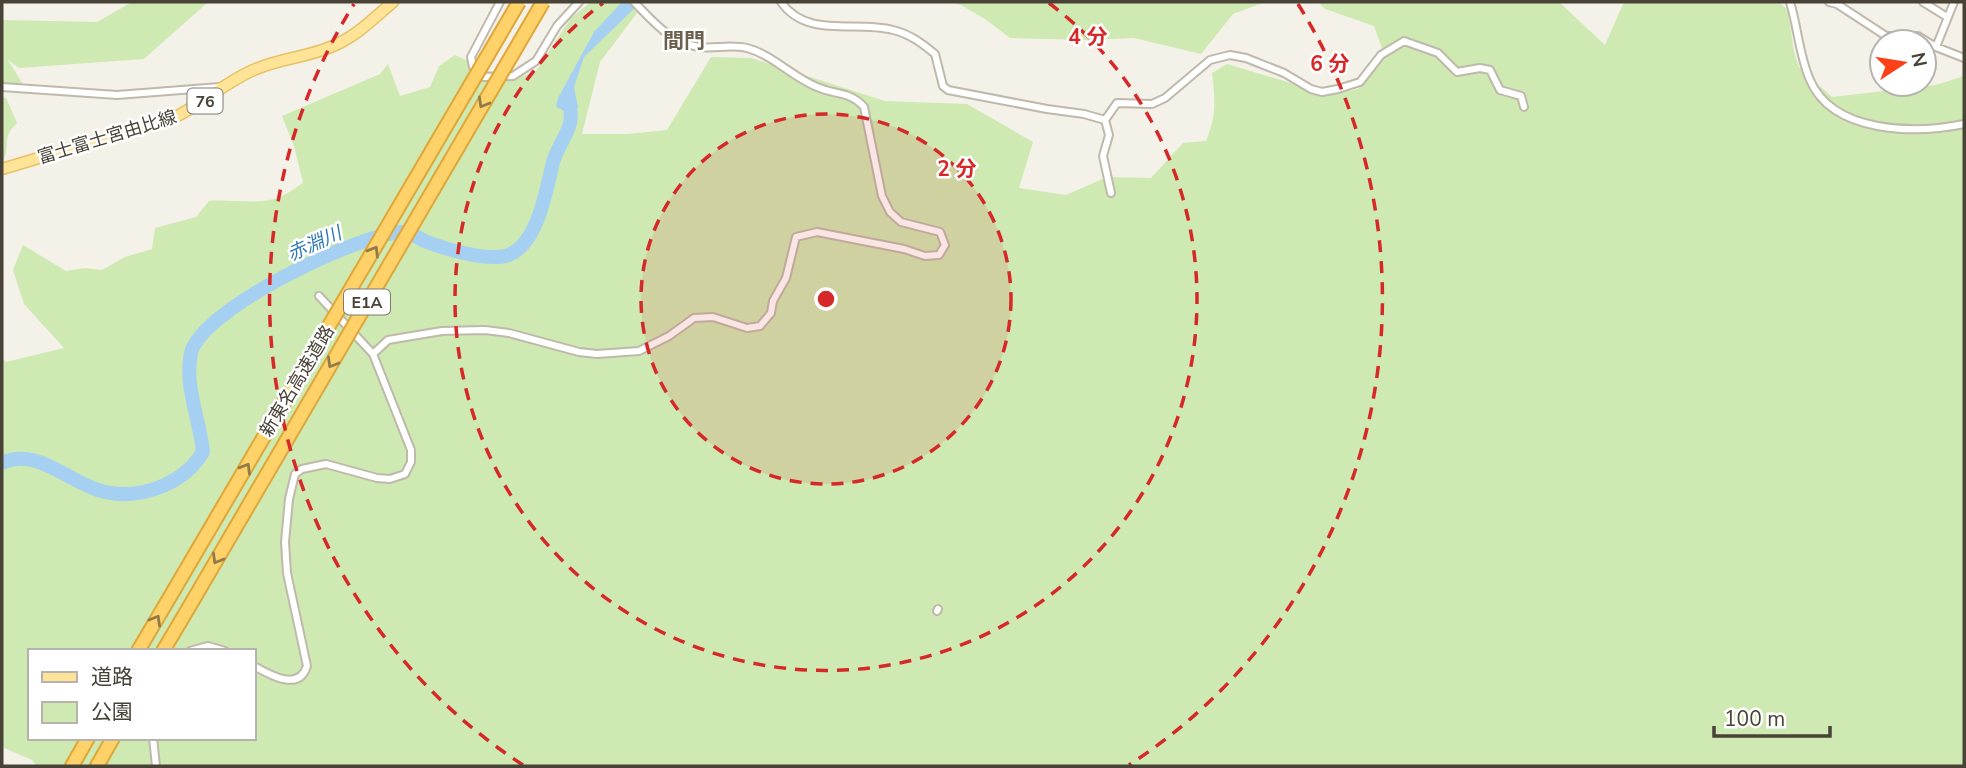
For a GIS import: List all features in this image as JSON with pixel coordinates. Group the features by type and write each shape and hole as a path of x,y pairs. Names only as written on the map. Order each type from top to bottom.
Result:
{"highway":[{"name":"新東名高速道路","path":"139,649 519,2"},
{"name":"新東名高速道路","path":"164,649 543,2"},
{"path":"72,766 87,740"},
{"path":"97,766 112,740"}],"main road":[{"name":"富士富士宮由比線","path":"2,169 150,126 193,109 225,86 257,68 331,47 347,39 393,2"}],"street":[{"path":"500,2 471,57 473,67 483,77 513,76 536,61 557,26 579,2"},
{"path":"373,354 388,340 442,331 485,330 509,333 597,354 639,351 669,336 694,318 713,317 747,328 760,326 771,313 773,301 786,278 796,237 806,233 817,232 904,249 925,256 939,255 945,245 940,232 901,222 890,212 882,196 864,107 856,98 818,88 764,55 746,48 700,47 681,43 664,32 634,2"},
{"path":"781,2 794,17 806,22 892,30 911,37 935,54 943,86 948,90 1105,120"},
{"path":"1790,2 1797,25 1800,50 1811,82 1822,100 1838,113 1869,125 1944,128 1964,124"},
{"path":"1829,2 1837,4 1874,28"},
{"path":"1923,2 1947,17"},
{"path":"1938,42 1954,2"},
{"path":"1105,120 1117,103 1152,104 1165,98 1210,60 1230,55 1247,58 1322,92 1360,82 1381,55 1404,41 1438,53 1458,72 1480,68 1490,70 1500,90 1521,96 1524,107"},
{"path":"1938,48 1964,58"},
{"path":"2,87 117,95 225,86"},
{"path":"188,90 193,109"},
{"path":"1105,120 1109,135 1102,156 1111,193"},
{"path":"256,667 272,677 286,680 299,678 305,673 307,666 288,573 285,542 289,499 295,474 302,469 326,464 390,479 405,474 411,462 411,450 373,354 319,296"},
{"path":"197,649 208,646 218,649"},
{"path":"153,740 156,766"}],"green space":[{"path":"132,2 208,2 144,59 19,68 8,60 24,86 2,83 2,20 97,22"},
{"path":"591,2 628,2 637,13 600,62 582,134 628,134 667,130 711,57 751,58 885,101 967,104 1033,142 1019,188 1066,195 1107,177 1151,178 1183,143 1206,141 1214,107 1212,73 1227,64 1331,95 1358,89 1385,57 1374,26 1325,9 1318,2 1559,2 1605,45 1624,2 1779,2 1788,10 1799,67 1832,97 1868,93 1868,98 1938,98 1938,84 1964,76 1964,766 37,766 32,760 2,747 2,358 6,362 64,348 24,304 13,270 23,245 66,271 85,268 102,270 125,257 152,249 155,228 196,217 209,201 261,201 278,198 303,183 294,146 282,116 380,74 388,64 400,96 430,87 439,66 455,55 510,81 536,71 571,18"},
{"path":"949,2 1265,2 1233,14 1201,54 1134,38 1010,38 985,19 961,5"},
{"path":"2,98 6,98 17,123 7,138 2,164"}],"water":[{"path":"622,2 641,2 584,57 574,87 578,107 572,124 567,112 556,107 558,98 594,32"}],"waterway":[{"name":"赤淵川","path":"2,463 14,459 38,462 98,490 113,493 142,492 171,482 194,464 203,452 189,365 191,353 201,335 222,316 285,276 353,245 382,236 406,232 427,242 463,253 499,257 512,253 522,245 538,219 553,162 570,123 569,102"}],"district":[{"name":"間門","path":"684,41"}]}
